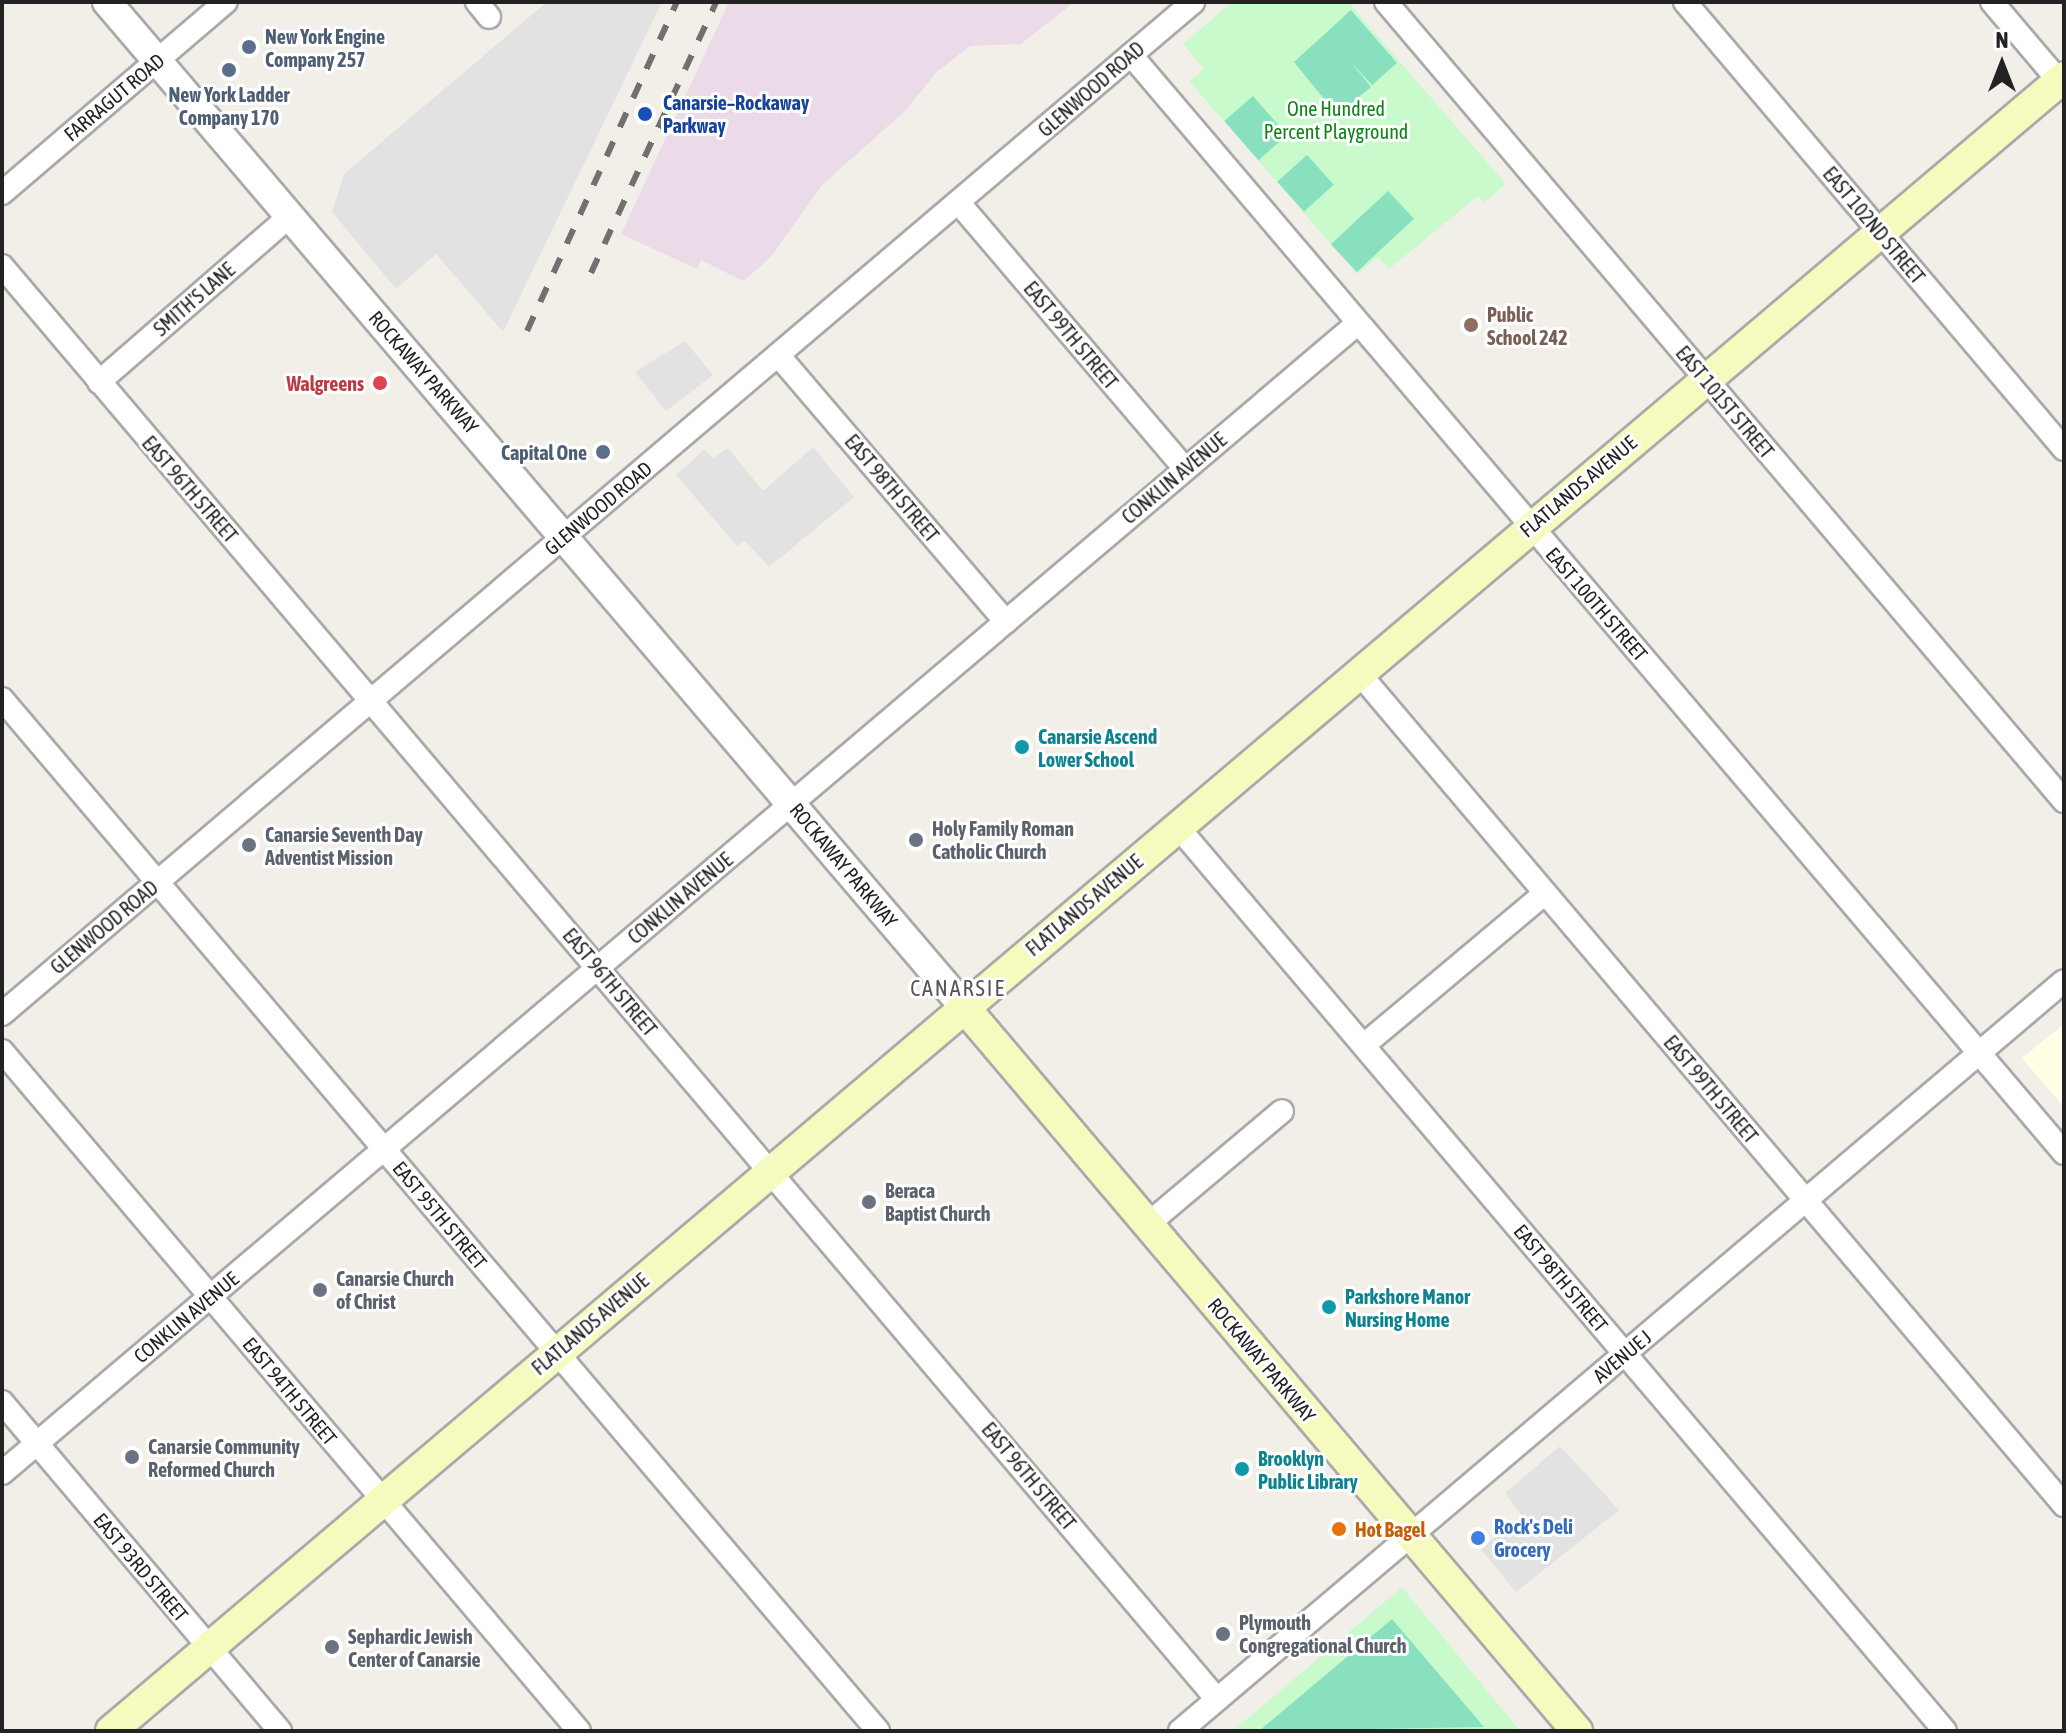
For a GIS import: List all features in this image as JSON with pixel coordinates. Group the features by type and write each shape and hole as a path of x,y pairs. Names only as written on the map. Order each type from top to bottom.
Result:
{"main road":[{"name":"FLATLANDS AVENUE","path":"111,1731 1705,378 2062,79"},
{"name":"ROCKAWAY PARKWAY","path":"964,1007 1577,1731"}],"street":[{"name":"ROCKAWAY PARKWAY","path":"107,2 964,1007"},
{"name":"FARRAGUT ROAD","path":"2,193 226,2"},
{"name":"GLENWOOD ROAD","path":"2,1014 1193,2"},
{"name":"EAST 101ST STREET","path":"1386,2 2064,801"},
{"name":"EAST 102ND STREET","path":"1685,2 2064,449"},
{"path":"1992,2 2062,79"},
{"name":"EAST 100TH STREET","path":"1131,55 2064,1153"},
{"name":"EAST 99TH STREET","path":"958,202 1184,468"},
{"name":"SMITH'S LANE","path":"99,382 290,216"},
{"name":"EAST 96TH STREET","path":"2,266 1217,1699"},
{"name":"CONKLIN AVENUE","path":"2,1473 1358,323"},
{"name":"EAST 98TH STREET","path":"778,355 1006,622"},
{"name":"EAST 99TH STREET","path":"1358,672 2064,1505"},
{"name":"EAST 95TH STREET","path":"2,699 878,1731"},
{"name":"EAST 98TH STREET","path":"1177,826 1945,1731"},
{"path":"1364,1045 1545,893"},
{"name":"AVENUE J","path":"1180,1731 2064,981"},
{"name":"EAST 94TH STREET","path":"2,1051 579,1731"},
{"path":"1148,1224 1282,1111"},
{"name":"EAST 93RD STREET","path":"2,1402 280,1731"}],"shaded area":[{"path":"547,2 662,2 503,332 436,254 396,289 332,212 344,174"},
{"path":"729,2 1073,3 1021,44 970,46 937,72 905,111 822,185 770,258 743,281 701,260 697,269 621,234"},
{"path":"685,341 713,375 666,411 635,372"},
{"path":"813,447 854,497 769,567 745,541 737,546 676,475 704,450 713,458 728,448 763,491"},
{"path":"2064,1024 2064,1107 2022,1058"},
{"path":"1560,1446 1619,1510 1516,1592 1480,1548 1523,1517 1505,1493"}],"green space":[{"name":"One Hundred Percent Playground","path":"1232,2 1348,2 1506,184 1484,202 1478,196 1389,269 1378,257 1357,274 1189,81 1204,69 1183,44"},
{"path":"1351,10 1397,63 1372,85 1349,60 1371,87 1337,115 1294,62"},
{"path":"1253,96 1287,135 1258,160 1224,121"},
{"path":"1307,155 1334,185 1304,211 1277,182"},
{"path":"1388,191 1414,219 1357,272 1331,244"},
{"path":"1402,1587 1520,1731 1233,1731"},
{"path":"1392,1619 1484,1727 1259,1731"}],"railway":[{"path":"527,331 677,2"},
{"path":"591,273 716,2"}],"place":[{"name":"New York Engine Company 257","path":"249,47"},
{"name":"New York Ladder Company 170","path":"229,70"},
{"name":"Canarsie–Rockaway Parkway","path":"645,114"},
{"name":"Public School 242","path":"1471,325"},
{"name":"Walgreens","path":"380,383"},
{"name":"Capital One","path":"603,452"},
{"name":"Canarsie Ascend Lower School","path":"1022,747"},
{"name":"Holy Family Roman Catholic Church","path":"916,840"},
{"name":"Canarsie Seventh Day Adventist Mission","path":"249,845"},
{"name":"Beraca Baptist Church","path":"869,1202"},
{"name":"Canarsie Church of Christ","path":"320,1290"},
{"name":"Parkshore Manor Nursing Home","path":"1329,1307"},
{"name":"Canarsie Community Reformed Church","path":"132,1457"},
{"name":"Brooklyn Public Library","path":"1242,1469"},
{"name":"Hot Bagel","path":"1339,1529"},
{"name":"Rock's Deli Grocery","path":"1478,1538"},
{"name":"Plymouth Congregational Church","path":"1223,1634"},
{"name":"Sephardic Jewish Center of Canarsie","path":"332,1647"}],"district":[{"name":"CANARSIE","path":"958,989"}]}
